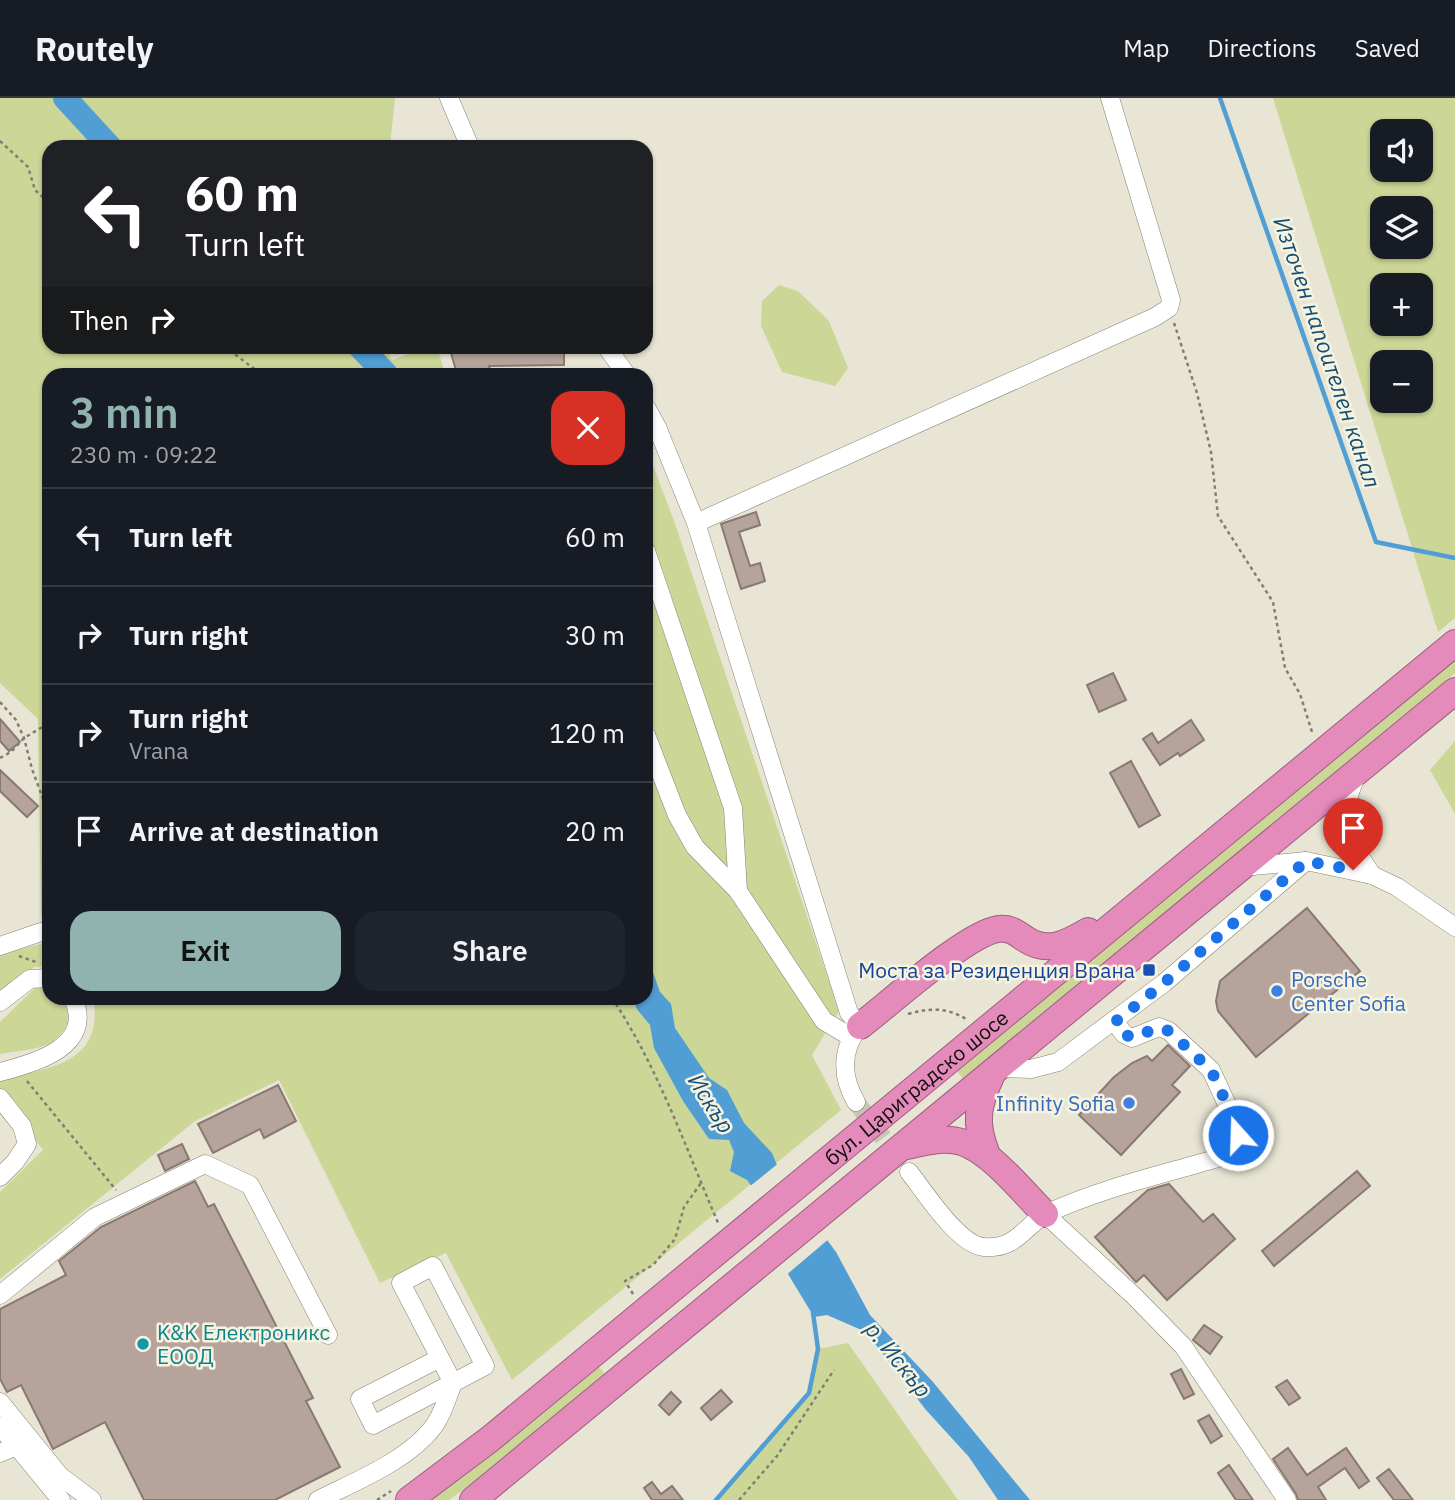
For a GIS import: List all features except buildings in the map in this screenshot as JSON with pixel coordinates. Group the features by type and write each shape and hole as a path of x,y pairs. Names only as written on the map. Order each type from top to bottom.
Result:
{"highway":[{"name":"бул. Цариградско шосе","path":"409,1500 490,1438 732,1229 831,1157 966,1032 1155,890 1455,643"},
{"name":"бул. Цариградско шосе","path":"476,1499 855,1186 906,1160 995,1071 1455,691"},
{"path":"856,1031 963,946 984,933 1014,930 1028,940 1052,947 1067,944 1155,890"},
{"path":"966,1032 1027,975 1032,959 1028,940"},
{"path":"987,1156 978,1132 978,1114 982,1094 995,1071"},
{"path":"906,1160 939,1140 961,1141 987,1156 1045,1214"}],"street":[{"path":"449,98 467,140"},
{"path":"696,523 1143,323 1169,308 1171,300 1110,98"},
{"path":"653,420 696,523 856,1031 844,1070 848,1089 856,1102"},
{"path":"653,572 733,808 738,891"},
{"path":"653,753 677,815 695,847 738,891 824,1021 856,1031"},
{"path":"1359,770 1345,806 1348,828 1357,853 1372,874"},
{"path":"1334,866 1349,850 1352,838"},
{"path":"1243,867 1306,861 1372,874 1397,887 1455,927"},
{"path":"995,1071 1031,1069 1058,1062 1164,983 1306,861"},
{"path":"6,950 41,932"},
{"path":"0,1002 42,972"},
{"path":"8,1070 52,1055 70,1039 77,1026 79,1011 76,1005"},
{"path":"906,1160 954,1228 974,1245 984,1247 1009,1242 1021,1236 1045,1214 1094,1195 1218,1158 1229,1152 1238,1135 1237,1126 1211,1070 1169,1031 1159,1027 1132,1038 1115,1022"},
{"path":"0,1098 22,1126 27,1144 15,1162 0,1177"},
{"path":"0,1295 95,1217 205,1164 250,1185 328,1335"},
{"path":"1045,1214 1183,1346 1287,1500"},
{"path":"440,1358 360,1399 373,1425 485,1367 433,1266 401,1283 440,1358 453,1383"},
{"path":"318,1500 391,1462 420,1442 436,1423 453,1383"},
{"path":"0,1402 60,1476 92,1500"},
{"path":"0,1426 8,1449 61,1500"}],"path":[{"path":"0,141 28,167 35,190 42,196"},
{"path":"1169,308 1197,393 1211,452 1218,516 1273,602 1285,668 1300,694 1319,755"},
{"path":"235,354 253,368"},
{"path":"0,702 16,720 42,796"},
{"path":"0,758 42,727"},
{"path":"6,950 42,970"},
{"path":"617,1005 672,1115 701,1183 732,1229"},
{"path":"907,1014 930,1008 953,1012 966,1019 966,1032"},
{"path":"8,1070 127,1202"},
{"path":"636,1297 625,1281 653,1265 675,1239 684,1207 701,1183"},
{"path":"739,1500 777,1456 834,1370"}],"green space":[{"path":"0,98 395,98 391,140 42,140 42,354 389,354 392,360 408,354 439,354 443,368 42,368 42,917 38,719 0,683"},
{"path":"1273,98 1455,98 1455,618 1438,632 1370,413 1433,413 1433,350 1370,350 1370,412"},
{"path":"779,285 798,291 829,321 848,368 835,386 782,372 761,326 762,301"},
{"path":"653,466 839,1011 812,1055 841,1110 512,1380 446,1253 380,1283 279,1080 195,1121 0,1279 0,1192 43,1150 0,1092 0,1079 37,1071 69,1059 82,1050 90,1037 94,1020 93,1005 653,1005"},
{"path":"1455,660 1455,673 964,1080 957,1071"},
{"path":"1455,741 1455,814 1430,770"},
{"path":"42,944 42,966 34,967 0,990 0,954"},
{"path":"35,988 42,988 42,1005 65,1005 71,1018 65,1029 51,1043 0,1054 0,1022"},
{"path":"848,1343 958,1500 718,1500 809,1393 818,1349"},
{"path":"599,1367 606,1375 503,1460 449,1500 430,1500 495,1452"}],"water":[{"name":"р. Искър","path":"653,972 660,992 671,1004 675,1028 709,1078 727,1090 744,1123 772,1153 784,1182 836,1252 870,1315 933,1382 1030,1500 998,1500 969,1457 926,1410 866,1332 827,1315 814,1317 788,1274 775,1218 747,1180 730,1171 734,1152 729,1140 709,1139 683,1101 654,1048 650,1025 636,1005 653,1005"}],"pier":[{"path":"780,1162 787,1180 830,1238 785,1276 772,1220 749,1187"}],"waterway":[{"name":"Искър","path":"65,98 104,140"},
{"name":"Източен напоителен канал","path":"1220,98 1376,542 1455,558"},
{"name":"Искър","path":"367,354 380,368"},
{"path":"716,1500 809,1393 818,1349 813,1313"}],"tunnel":[{"path":"856,1102 900,1160"}],"place":[{"name":"Моста за Резиденция Врана","path":"1149,970"},
{"name":"Porsche Center Sofia","path":"1277,991"},
{"name":"Infinity Sofia","path":"1129,1103"},
{"name":"K&K Електроникс ЕООД","path":"143,1344"}],"route":[{"path":"1238,1135 1237,1126 1211,1070 1169,1031 1159,1027 1132,1038 1115,1022 1306,861 1353,870"}]}
